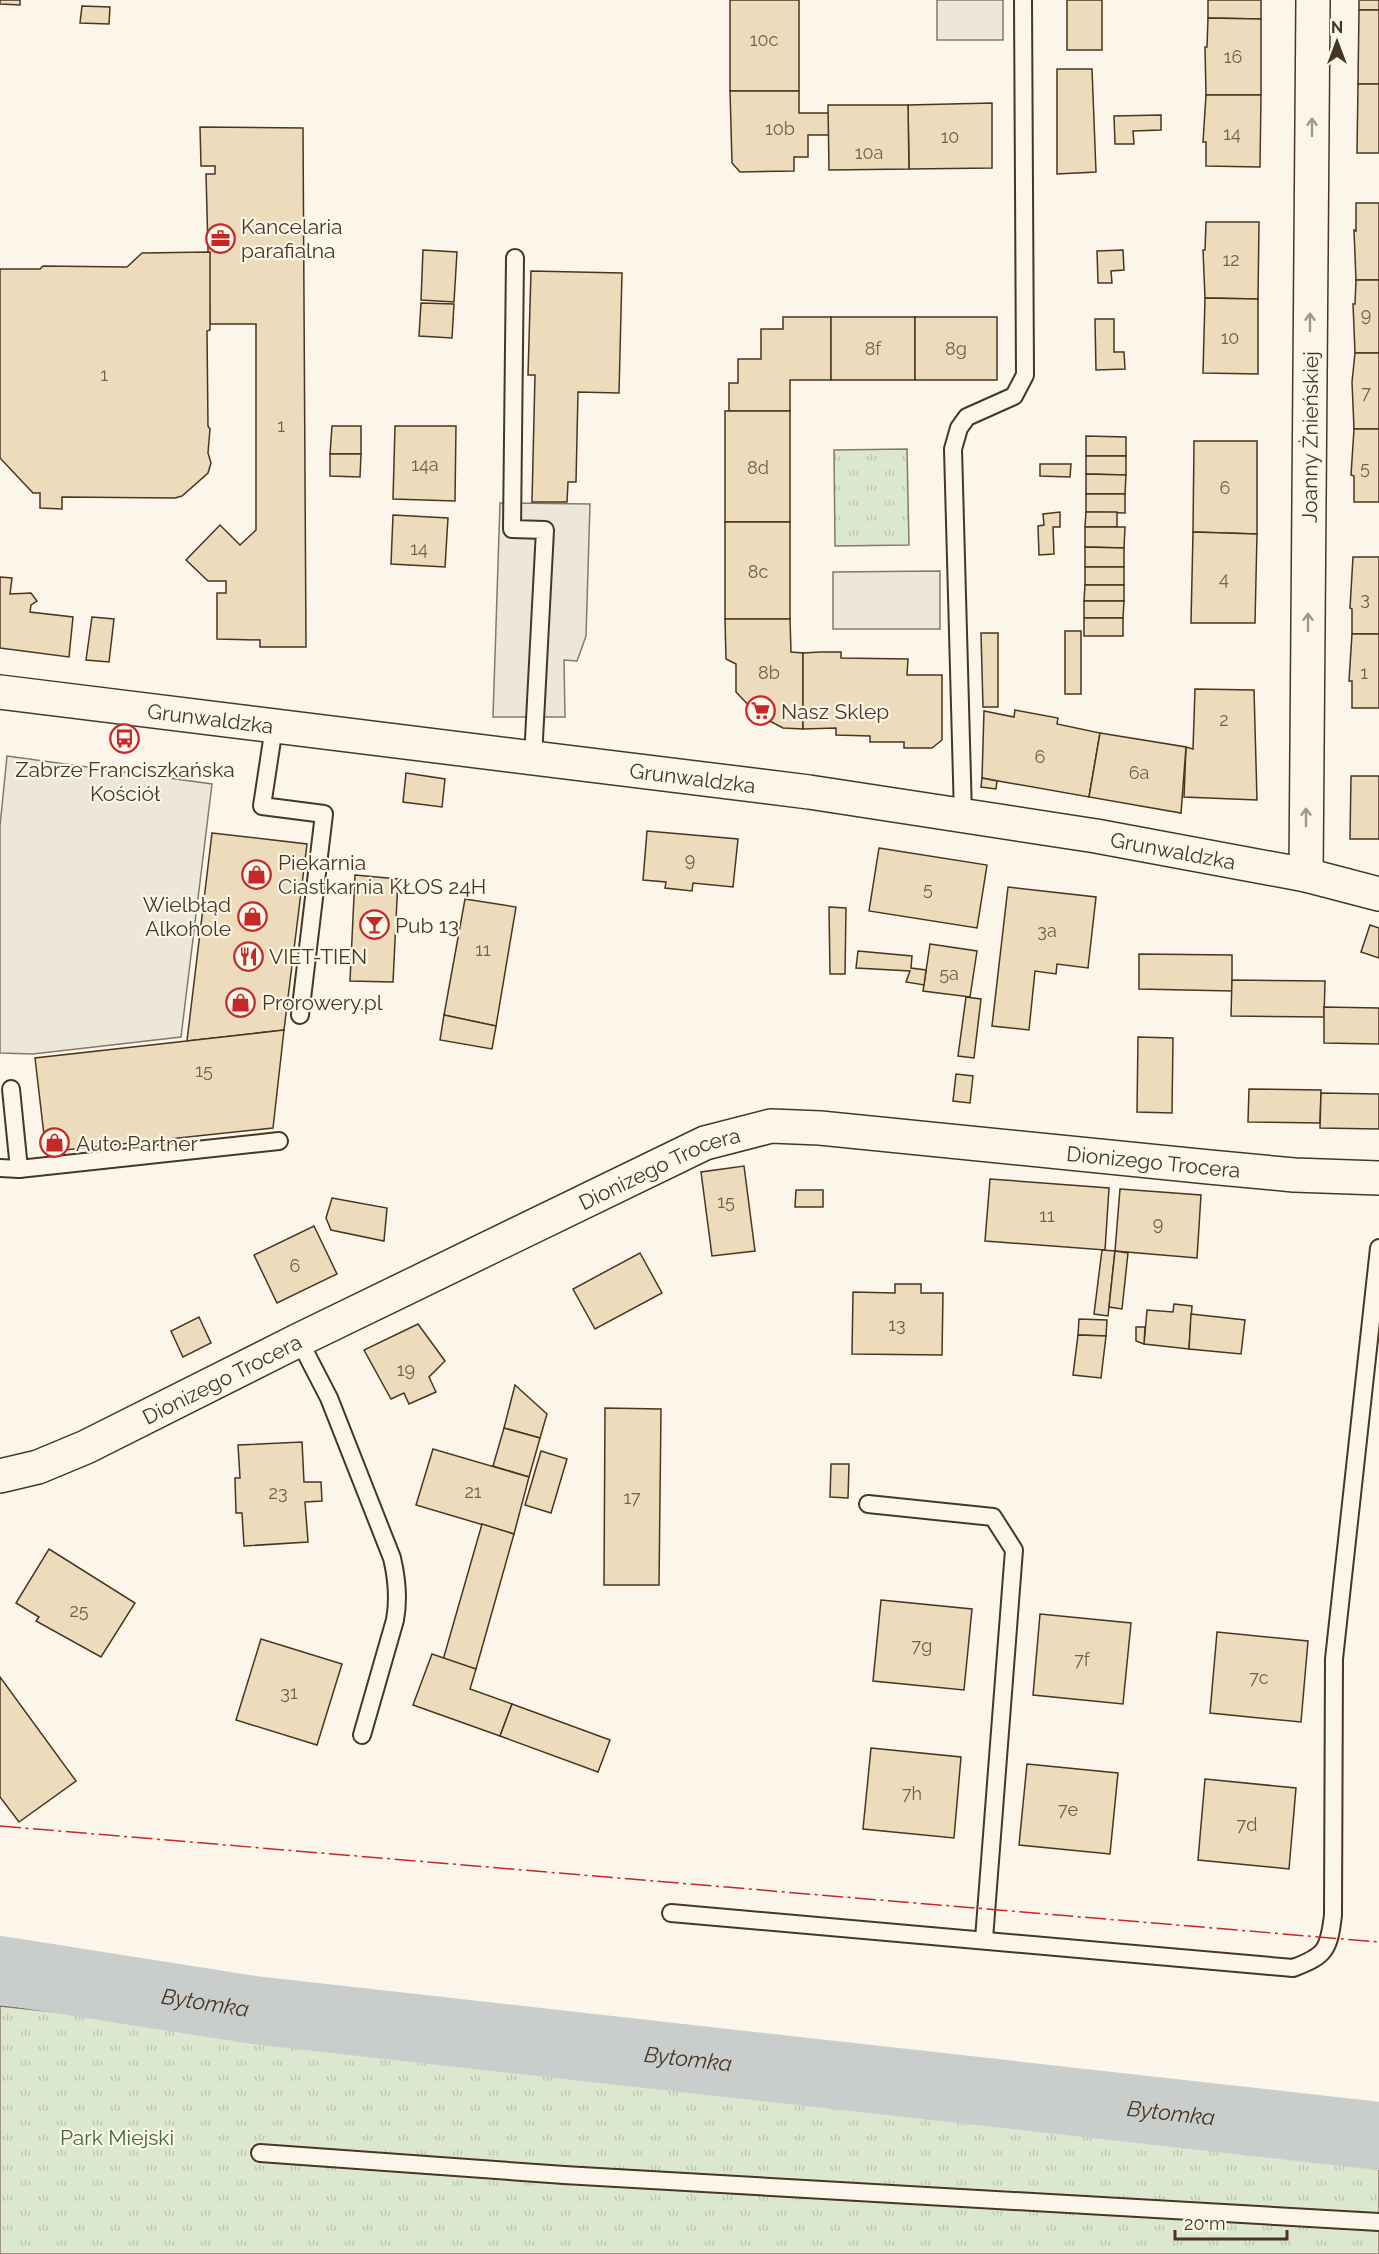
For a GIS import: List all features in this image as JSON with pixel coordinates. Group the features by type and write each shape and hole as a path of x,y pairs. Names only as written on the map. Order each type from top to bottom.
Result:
{"street":[{"name":"Joanny Żnieńskiej","path":"1306,875 1313,0"},
{"name":"Grunwaldzka","path":"0,692 809,792 1096,836 1306,875 1379,894"},
{"name":"Dionizego Trocera","path":"0,1476 21,1473 86,1447 299,1340 705,1143 771,1126 820,1128 1294,1175 1379,1178"}],"lane":[{"path":"963,815 953,449 959,428 967,417 1014,396 1025,375 1023,0"},
{"path":"516,258 512,529 545,530 533,758"},
{"path":"274,727 262,806 324,814 300,1016"},
{"path":"11,1089 19,1169"},
{"path":"0,1167 19,1169 279,1141"},
{"path":"671,1913 1293,1968 1316,1960 1330,1941 1333,1915 1334,1659 1379,1248"},
{"path":"299,1340 329,1398 392,1558 397,1582 398,1604 395,1620 362,1735"},
{"path":"868,1504 993,1517 1014,1550 984,1940"},
{"path":"260,2153 564,2175 1379,2222"}],"green space":[{"path":"907,449 909,545 835,546 834,450"},
{"name":"Park Miejski","path":"0,2006 1379,2157 1379,2254 0,2254"}],"shaded area":[{"path":"937,0 1003,0 1003,40 937,40"},
{"path":"500,503 590,504 586,636 577,661 564,660 565,717 493,717"},
{"path":"940,571 940,629 833,629 833,572"},
{"path":"7,756 212,784 181,1037 33,1054 0,1053 0,826"}],"building":[{"path":"0,0 20,0 20,5 0,4"},
{"path":"730,0 799,0 799,91 730,91"},
{"path":"1067,0 1102,0 1102,50 1067,50"},
{"path":"1208,0 1261,0 1261,19 1208,18"},
{"path":"1359,0 1379,0 1379,10 1359,10"},
{"path":"82,6 110,7 109,24 80,23"},
{"path":"1359,10 1379,10 1379,84 1358,84"},
{"path":"1208,18 1261,19 1261,95 1206,95 1205,47 1207,47"},
{"path":"1057,69 1092,69 1096,172 1057,174"},
{"path":"1358,84 1379,84 1379,153 1357,153"},
{"path":"730,91 799,91 799,113 829,113 829,135 808,135 808,157 794,157 794,171 740,172 732,163"},
{"path":"1206,95 1261,95 1260,167 1206,166 1206,142 1203,142"},
{"path":"992,103 992,168 909,169 908,105"},
{"path":"828,105 908,105 909,169 829,170"},
{"path":"1161,115 1161,130 1133,131 1134,144 1115,144 1114,116"},
{"path":"200,127 303,128 306,647 260,647 260,640 217,639 217,593 226,593 226,581 208,581 186,560 220,525 240,545 256,530 256,324 210,324 206,174 215,174 215,166 201,166"},
{"path":"1356,203 1379,203 1379,280 1356,280 1354,230 1356,231"},
{"path":"1206,222 1259,222 1258,299 1205,298 1203,250 1205,250"},
{"path":"423,250 457,252 454,302 421,300"},
{"path":"1123,250 1124,270 1111,271 1112,283 1098,283 1097,251"},
{"path":"210,252 210,330 207,331 208,426 210,429 208,453 211,463 208,473 182,496 175,498 62,497 62,509 40,508 40,493 33,493 0,458 0,269 40,269 43,266 127,267 142,253"},
{"path":"531,271 622,273 619,393 578,392 576,482 568,482 567,502 532,502 535,375 528,375"},
{"path":"1356,280 1379,280 1379,353 1355,353 1353,304 1355,304"},
{"path":"1205,298 1258,299 1258,374 1203,373"},
{"path":"421,303 454,304 452,338 419,336"},
{"path":"783,317 831,317 831,380 790,380 790,411 729,411 729,383 738,383 738,359 761,359 761,329 783,329"},
{"path":"831,317 915,317 915,380 831,380"},
{"path":"915,317 997,317 997,380 915,380"},
{"path":"1095,319 1114,319 1114,352 1124,352 1125,369 1096,370"},
{"path":"1355,353 1379,353 1379,429 1354,429 1352,382"},
{"path":"725,411 790,411 790,522 725,522"},
{"path":"332,426 361,426 361,454 330,454"},
{"path":"395,426 456,426 455,501 393,499"},
{"path":"1354,429 1379,429 1379,502 1354,502 1354,476 1351,475"},
{"path":"1086,436 1126,437 1126,456 1086,456"},
{"path":"1194,441 1257,441 1257,534 1193,532"},
{"path":"330,454 361,454 360,477 330,476"},
{"path":"1086,456 1126,456 1126,475 1086,474"},
{"path":"1040,464 1071,464 1070,477 1040,476"},
{"path":"1086,474 1126,475 1125,494 1086,494"},
{"path":"1086,494 1125,494 1125,513 1086,512"},
{"path":"1060,512 1060,527 1053,527 1054,554 1039,555 1038,526 1044,525 1043,514"},
{"path":"1086,512 1117,512 1117,527 1085,527"},
{"path":"393,515 448,518 445,567 391,564"},
{"path":"725,522 790,522 790,619 725,619"},
{"path":"1085,527 1125,527 1124,548 1085,547"},
{"path":"1193,532 1257,534 1255,623 1191,623"},
{"path":"1085,547 1124,548 1124,567 1085,567"},
{"path":"1353,557 1379,557 1379,634 1352,634 1352,609 1350,608"},
{"path":"1085,567 1124,567 1124,585 1085,585"},
{"path":"0,577 12,578 10,594 31,593 37,601 31,605 30,612 73,617 69,657 0,648"},
{"path":"1085,585 1124,585 1124,601 1084,601"},
{"path":"1084,601 1124,601 1123,618 1084,618"},
{"path":"92,617 114,619 109,662 86,660"},
{"path":"1084,618 1123,618 1123,636 1084,636"},
{"path":"725,619 790,619 791,652 803,653 803,729 783,728 764,718 764,713 756,713 736,692 736,664 726,659"},
{"path":"1065,631 1081,631 1081,694 1065,694"},
{"path":"981,633 998,633 998,707 983,707"},
{"path":"1352,634 1379,634 1379,708 1352,708 1352,681 1349,681"},
{"path":"841,652 841,658 908,659 907,675 942,675 942,740 932,748 904,748 904,742 870,742 870,736 836,735 836,728 803,729 803,653"},
{"path":"1195,689 1254,690 1257,800 1184,797 1186,747 1193,749"},
{"path":"1015,710 1058,718 1057,724 1100,733 1089,797 982,778 984,711 1014,717"},
{"path":"1100,733 1186,747 1181,813 1089,797"},
{"path":"406,773 445,779 442,807 403,802"},
{"path":"1351,776 1379,776 1379,839 1350,839"},
{"path":"982,778 997,781 996,789 981,787"},
{"path":"647,831 738,839 733,887 693,883 692,891 665,888 666,882 643,880"},
{"path":"212,833 307,844 284,1030 187,1041"},
{"path":"879,848 987,865 977,928 869,911"},
{"path":"355,875 398,879 393,982 350,981"},
{"path":"1008,887 1096,897 1088,968 1057,964 1056,974 1035,971 1029,1030 992,1026"},
{"path":"465,899 516,907 496,1026 444,1015"},
{"path":"829,907 846,908 845,974 830,974"},
{"path":"1370,925 1379,928 1379,958 1361,952"},
{"path":"930,944 977,951 970,997 923,991"},
{"path":"858,951 912,956 911,968 926,970 924,985 906,982 910,971 856,968"},
{"path":"1139,954 1232,955 1232,991 1139,989"},
{"path":"1232,980 1325,981 1324,1017 1231,1016"},
{"path":"966,997 981,999 974,1058 958,1056"},
{"path":"1324,1007 1379,1008 1379,1044 1324,1043"},
{"path":"444,1015 496,1026 492,1049 440,1040"},
{"path":"284,1030 273,1128 46,1152 35,1058"},
{"path":"1138,1037 1173,1038 1172,1113 1137,1112"},
{"path":"956,1074 973,1076 970,1103 953,1101"},
{"path":"1249,1089 1321,1090 1320,1123 1248,1122"},
{"path":"1321,1093 1379,1094 1379,1129 1320,1128"},
{"path":"744,1166 755,1251 712,1256 701,1172"},
{"path":"990,1179 1109,1188 1105,1250 985,1241"},
{"path":"1120,1189 1201,1195 1197,1258 1115,1251"},
{"path":"796,1190 823,1190 823,1207 795,1207"},
{"path":"332,1198 387,1208 384,1241 331,1230 326,1218"},
{"path":"314,1226 337,1274 277,1303 254,1255"},
{"path":"1102,1250 1115,1251 1108,1316 1094,1314"},
{"path":"1115,1251 1128,1253 1122,1309 1109,1307"},
{"path":"640,1253 662,1293 595,1329 573,1289"},
{"path":"895,1284 921,1284 921,1293 943,1293 942,1355 852,1354 853,1292 895,1293"},
{"path":"1174,1304 1192,1306 1189,1349 1144,1344 1147,1310 1173,1312"},
{"path":"1191,1314 1245,1320 1241,1354 1189,1349"},
{"path":"199,1317 211,1343 183,1357 171,1331"},
{"path":"1079,1319 1107,1320 1106,1336 1078,1335"},
{"path":"418,1324 445,1361 429,1377 436,1392 409,1404 404,1393 391,1399 364,1350"},
{"path":"1136,1327 1145,1327 1144,1344 1136,1341"},
{"path":"1078,1335 1106,1336 1101,1378 1073,1375"},
{"path":"515,1385 547,1414 540,1438 504,1428"},
{"path":"605,1408 661,1409 659,1585 604,1585"},
{"path":"504,1428 540,1438 529,1477 493,1466"},
{"path":"302,1442 304,1482 321,1482 322,1501 305,1502 308,1542 244,1546 242,1513 236,1513 235,1478 240,1478 238,1445"},
{"path":"433,1449 529,1477 514,1534 416,1505"},
{"path":"541,1451 567,1459 551,1513 525,1505"},
{"path":"831,1464 849,1464 848,1498 830,1497"},
{"path":"482,1524 514,1534 476,1669 443,1660"},
{"path":"49,1549 135,1603 101,1657 36,1621 39,1617 16,1603"},
{"path":"881,1600 972,1609 964,1690 873,1681"},
{"path":"1040,1614 1131,1623 1123,1704 1033,1695"},
{"path":"1217,1632 1308,1641 1301,1722 1210,1713"},
{"path":"261,1639 342,1664 317,1745 236,1720"},
{"path":"432,1654 476,1669 470,1689 512,1704 500,1736 413,1705"},
{"path":"0,1677 76,1781 19,1822 0,1797"},
{"path":"512,1704 610,1740 598,1772 500,1736"},
{"path":"871,1748 961,1757 954,1838 863,1829"},
{"path":"1027,1764 1118,1773 1110,1854 1019,1845"},
{"path":"1205,1779 1296,1788 1289,1869 1198,1860"}],"waterway":[{"name":"Bytomka","path":"0,1970 254,2010 1379,2136"}],"power":[{"path":"0,1826 1379,1942"}],"place":[{"name":"Kancelaria parafialna","path":"220,238"},
{"name":"Nasz Sklep","path":"760,711"},
{"name":"Zabrze Franciszkańska Kościół","path":"125,738"},
{"name":"Piekarnia Ciastkarnia KŁOS 24H","path":"257,874"},
{"name":"Wielbłąd Alkohole","path":"252,916"},
{"name":"Pub 13","path":"374,925"},
{"name":"VIET-TIEN","path":"248,956"},
{"name":"Prorowery.pl","path":"241,1002"},
{"name":"Auto Partner","path":"55,1143"}]}
